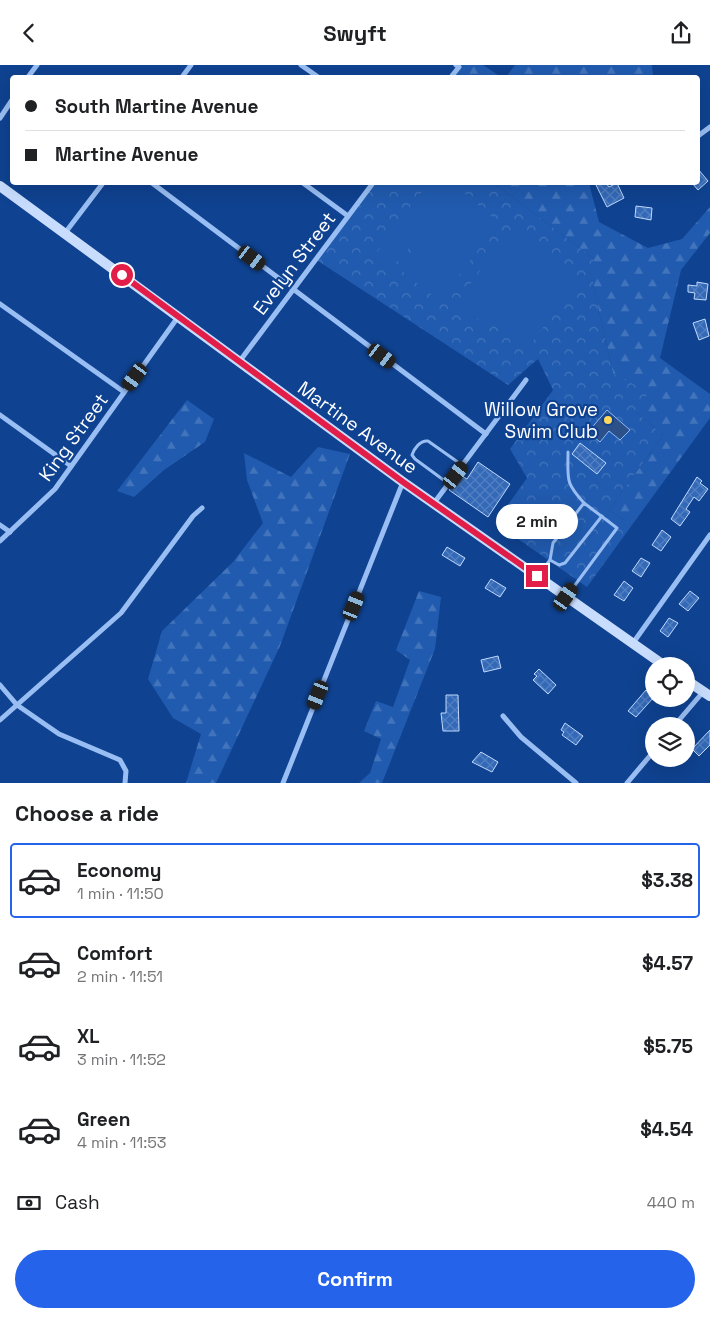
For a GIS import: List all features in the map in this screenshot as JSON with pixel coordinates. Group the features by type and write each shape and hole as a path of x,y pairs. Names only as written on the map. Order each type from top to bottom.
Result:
{"main road":[{"name":"Martine Avenue","path":"0,186 403,482 652,657"},
{"path":"695,686 707,693"}],"street":[{"path":"301,65 315,75"},
{"path":"0,118 10,103"},
{"path":"65,234 102,185"},
{"path":"155,185 486,434"},
{"path":"306,185 348,216"},
{"name":"Evelyn Street","path":"239,362 371,185"},
{"path":"0,304 124,392"},
{"name":"King Street","path":"0,541 41,504 71,466 178,317"},
{"path":"434,503 526,381"},
{"path":"0,415 71,466"},
{"path":"283,783 403,482"},
{"path":"0,720 121,613 193,516 202,508"},
{"path":"0,525 10,532"},
{"path":"633,644 710,535"},
{"path":"0,685 17,705 59,734 120,760 126,771 125,783"},
{"path":"683,717 707,693"},
{"path":"503,716 520,737 576,783"},
{"path":"627,783 645,762"}],"lane":[{"path":"449,484 414,459 414,451 419,444 428,441 462,466"},
{"path":"566,597 617,528 584,503 569,487 568,452"},
{"path":"537,576 550,560 553,543 584,503"},
{"path":"550,560 559,565 565,563 602,516"}],"green space":[{"path":"459,65 483,65 498,75 452,75"},
{"path":"515,65 652,65 653,75 508,75"},
{"path":"374,185 497,185 593,258 593,284 613,374 649,392 635,411 663,435 609,510 632,525 587,587 495,523 527,478 510,449 553,390 538,359 508,385 318,261"},
{"path":"427,185 454,185 499,223 439,301 401,270 417,249 393,229"},
{"path":"497,185 590,185 599,222 648,248 682,239 710,207 710,233 681,270 660,358 710,394 710,418 632,525 609,510 663,435 635,411 613,374 593,284 593,258"},
{"path":"512,229 580,279 528,347 494,322 489,328 456,303"},
{"path":"394,234 409,248 391,268 375,254"},
{"path":"187,400 214,419 205,442 164,470 134,497 117,491"},
{"path":"318,447 350,454 280,646 216,783 186,783 201,734 173,718 148,679 162,631 233,562 263,523 247,480 244,453 291,477"},
{"path":"419,591 441,597 435,649 382,783 359,783 370,773 381,739 364,731 376,701 393,707 410,660 396,650"}],"shaded area":[{"name":"Willow Grove Swim Club","path":"607,410 630,430 620,440 609,431 600,442 588,432"}],"building":[{"path":"700,171 708,181 698,190 694,185 700,185"},
{"path":"596,185 608,185 609,187 618,185 624,198 607,207"},
{"path":"636,206 652,208 651,220 635,217"},
{"path":"697,282 708,284 706,300 694,299 695,293 688,292 688,285 697,286"},
{"path":"705,319 709,336 699,340 693,323"},
{"path":"580,443 606,463 597,474 572,454"},
{"path":"478,462 510,484 488,517 449,490 460,475 467,479"},
{"path":"697,477 702,481 700,483 708,489 699,501 694,497 686,509 690,512 680,526 671,519"},
{"path":"662,530 671,537 661,551 652,545"},
{"path":"447,547 465,558 460,566 442,555"},
{"path":"641,558 650,563 641,577 632,571"},
{"path":"491,579 506,588 500,597 485,588"},
{"path":"624,581 633,588 624,601 614,595"},
{"path":"690,591 699,598 688,611 679,604"},
{"path":"669,618 678,623 668,637 660,631"},
{"path":"498,656 501,668 484,672 481,660"},
{"path":"539,669 556,685 548,694 533,680 537,676 534,674"},
{"path":"645,691 645,707 636,717 628,711"},
{"path":"446,695 458,695 459,731 443,731 441,713 446,713"},
{"path":"565,723 583,736 576,745 562,735 564,732 561,730"},
{"path":"710,730 710,745 699,756 695,752 695,746"},
{"path":"481,752 498,762 492,772 472,762"}],"place":[{"name":"Willow Grove Swim Club","path":"608,420"}],"route":[{"path":"122,275 403,482 537,576"}]}
